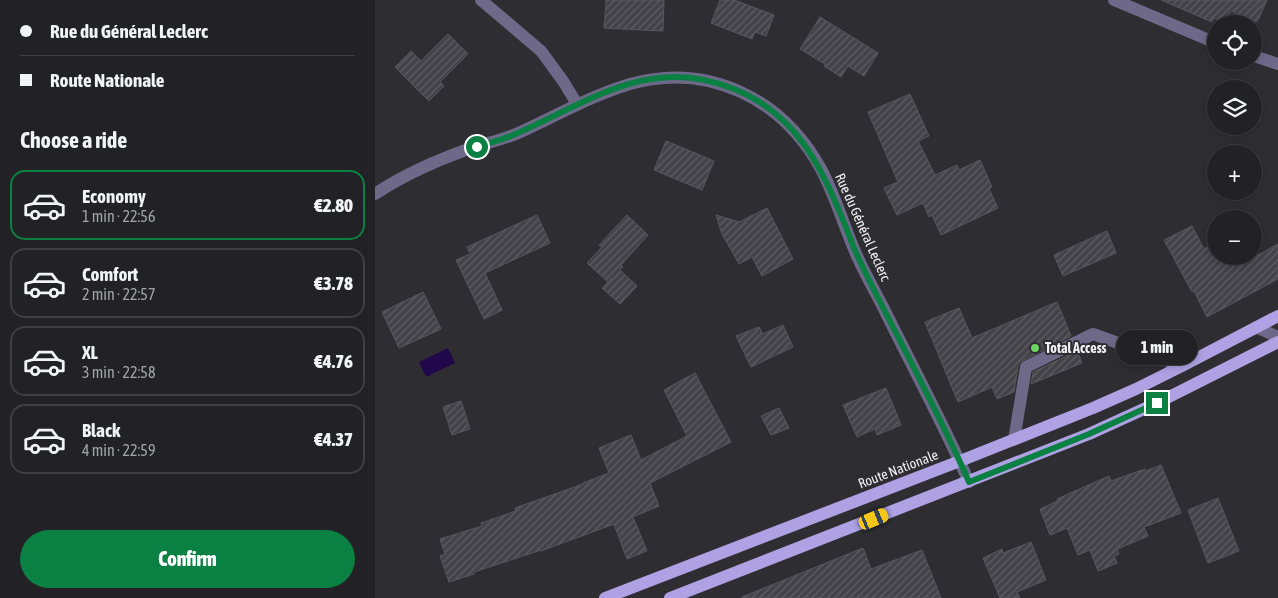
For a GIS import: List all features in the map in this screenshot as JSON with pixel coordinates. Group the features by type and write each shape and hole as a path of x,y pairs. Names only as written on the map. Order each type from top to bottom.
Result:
{"main road":[{"name":"Route Nationale","path":"605,598 960,461 1115,398 1182,366 1278,316"},
{"path":"670,598 1089,434 1135,414 1278,342"}],"street":[{"path":"481,0 541,51 577,104"},
{"path":"1115,0 1207,40"},
{"path":"1262,59 1278,64"},
{"name":"Rue du Général Leclerc","path":"375,194 408,174 465,150 512,136 577,104 631,84 670,77 700,79 719,83 759,101 773,111 799,136 820,168 837,204 857,255 969,482"},
{"path":"1256,327 1278,337"},
{"path":"1013,440 1026,366 1093,334 1182,366"}],"shaded area":[{"path":"448,348 455,363 426,377 419,362"}],"building":[{"path":"606,0 664,0 663,31 604,28"},
{"path":"720,0 734,0 774,15 766,36 755,32 752,39 711,23"},
{"path":"1161,0 1267,0 1260,15 1240,15 1231,11 1229,15 1207,15 1207,20"},
{"path":"820,17 878,53 864,76 848,66 841,77 824,66 825,64 800,49"},
{"path":"448,34 468,54 440,82 444,86 429,101 395,67 411,51 421,61"},
{"path":"910,94 929,136 918,141 935,175 957,165 959,170 980,160 992,187 989,189 998,208 941,235 932,215 929,217 923,203 897,215 884,188 898,182 868,112"},
{"path":"666,141 714,161 702,190 654,170"},
{"path":"767,208 793,259 762,276 752,257 739,264 722,234 716,215 739,222"},
{"path":"537,215 550,243 485,273 502,310 484,319 456,260 470,254 467,247"},
{"path":"627,215 648,235 621,265 623,267 620,270 637,286 620,304 602,288 608,282 587,263 602,247 599,245"},
{"path":"1192,226 1204,249 1207,247 1207,265 1262,265 1262,253 1278,244 1278,279 1207,317 1164,240"},
{"path":"1107,231 1116,253 1063,276 1054,255"},
{"path":"423,292 441,329 399,348 382,312"},
{"path":"1057,302 1071,336 1020,362 1014,392 997,399 992,387 958,402 925,322 959,308 972,338"},
{"path":"783,325 793,347 751,367 736,336 759,327 763,334"},
{"path":"1077,351 1082,363 1031,384 1033,372"},
{"path":"695,373 731,442 650,483 659,506 633,517 647,551 627,559 614,524 449,582 440,556 445,554 440,539 482,526 481,523 516,511 515,508 609,473 599,448 631,435 641,460 687,436 664,390"},
{"path":"886,388 901,425 877,435 875,429 857,437 843,405"},
{"path":"461,401 470,429 452,435 443,407"},
{"path":"779,408 789,428 771,435 761,416"},
{"path":"1161,465 1181,513 1144,527 1148,536 1117,549 1119,554 1114,556 1117,563 1098,571 1090,550 1078,555 1067,528 1050,535 1040,509 1058,501 1057,499 1109,476 1111,481"},
{"path":"1218,498 1239,551 1208,563 1188,510"},
{"path":"1031,542 1046,580 1017,592 1020,598 1000,598 983,558 1002,549 1003,553"},
{"path":"863,548 871,569 922,550 941,598 742,598 742,597"}],"place":[{"name":"Total Access","path":"1035,348"}],"route":[{"path":"477,147 512,136 577,104 631,84 670,77 700,79 719,83 748,95 773,111 799,136 810,151 829,187 857,255 969,482 1089,434 1157,403"}]}
